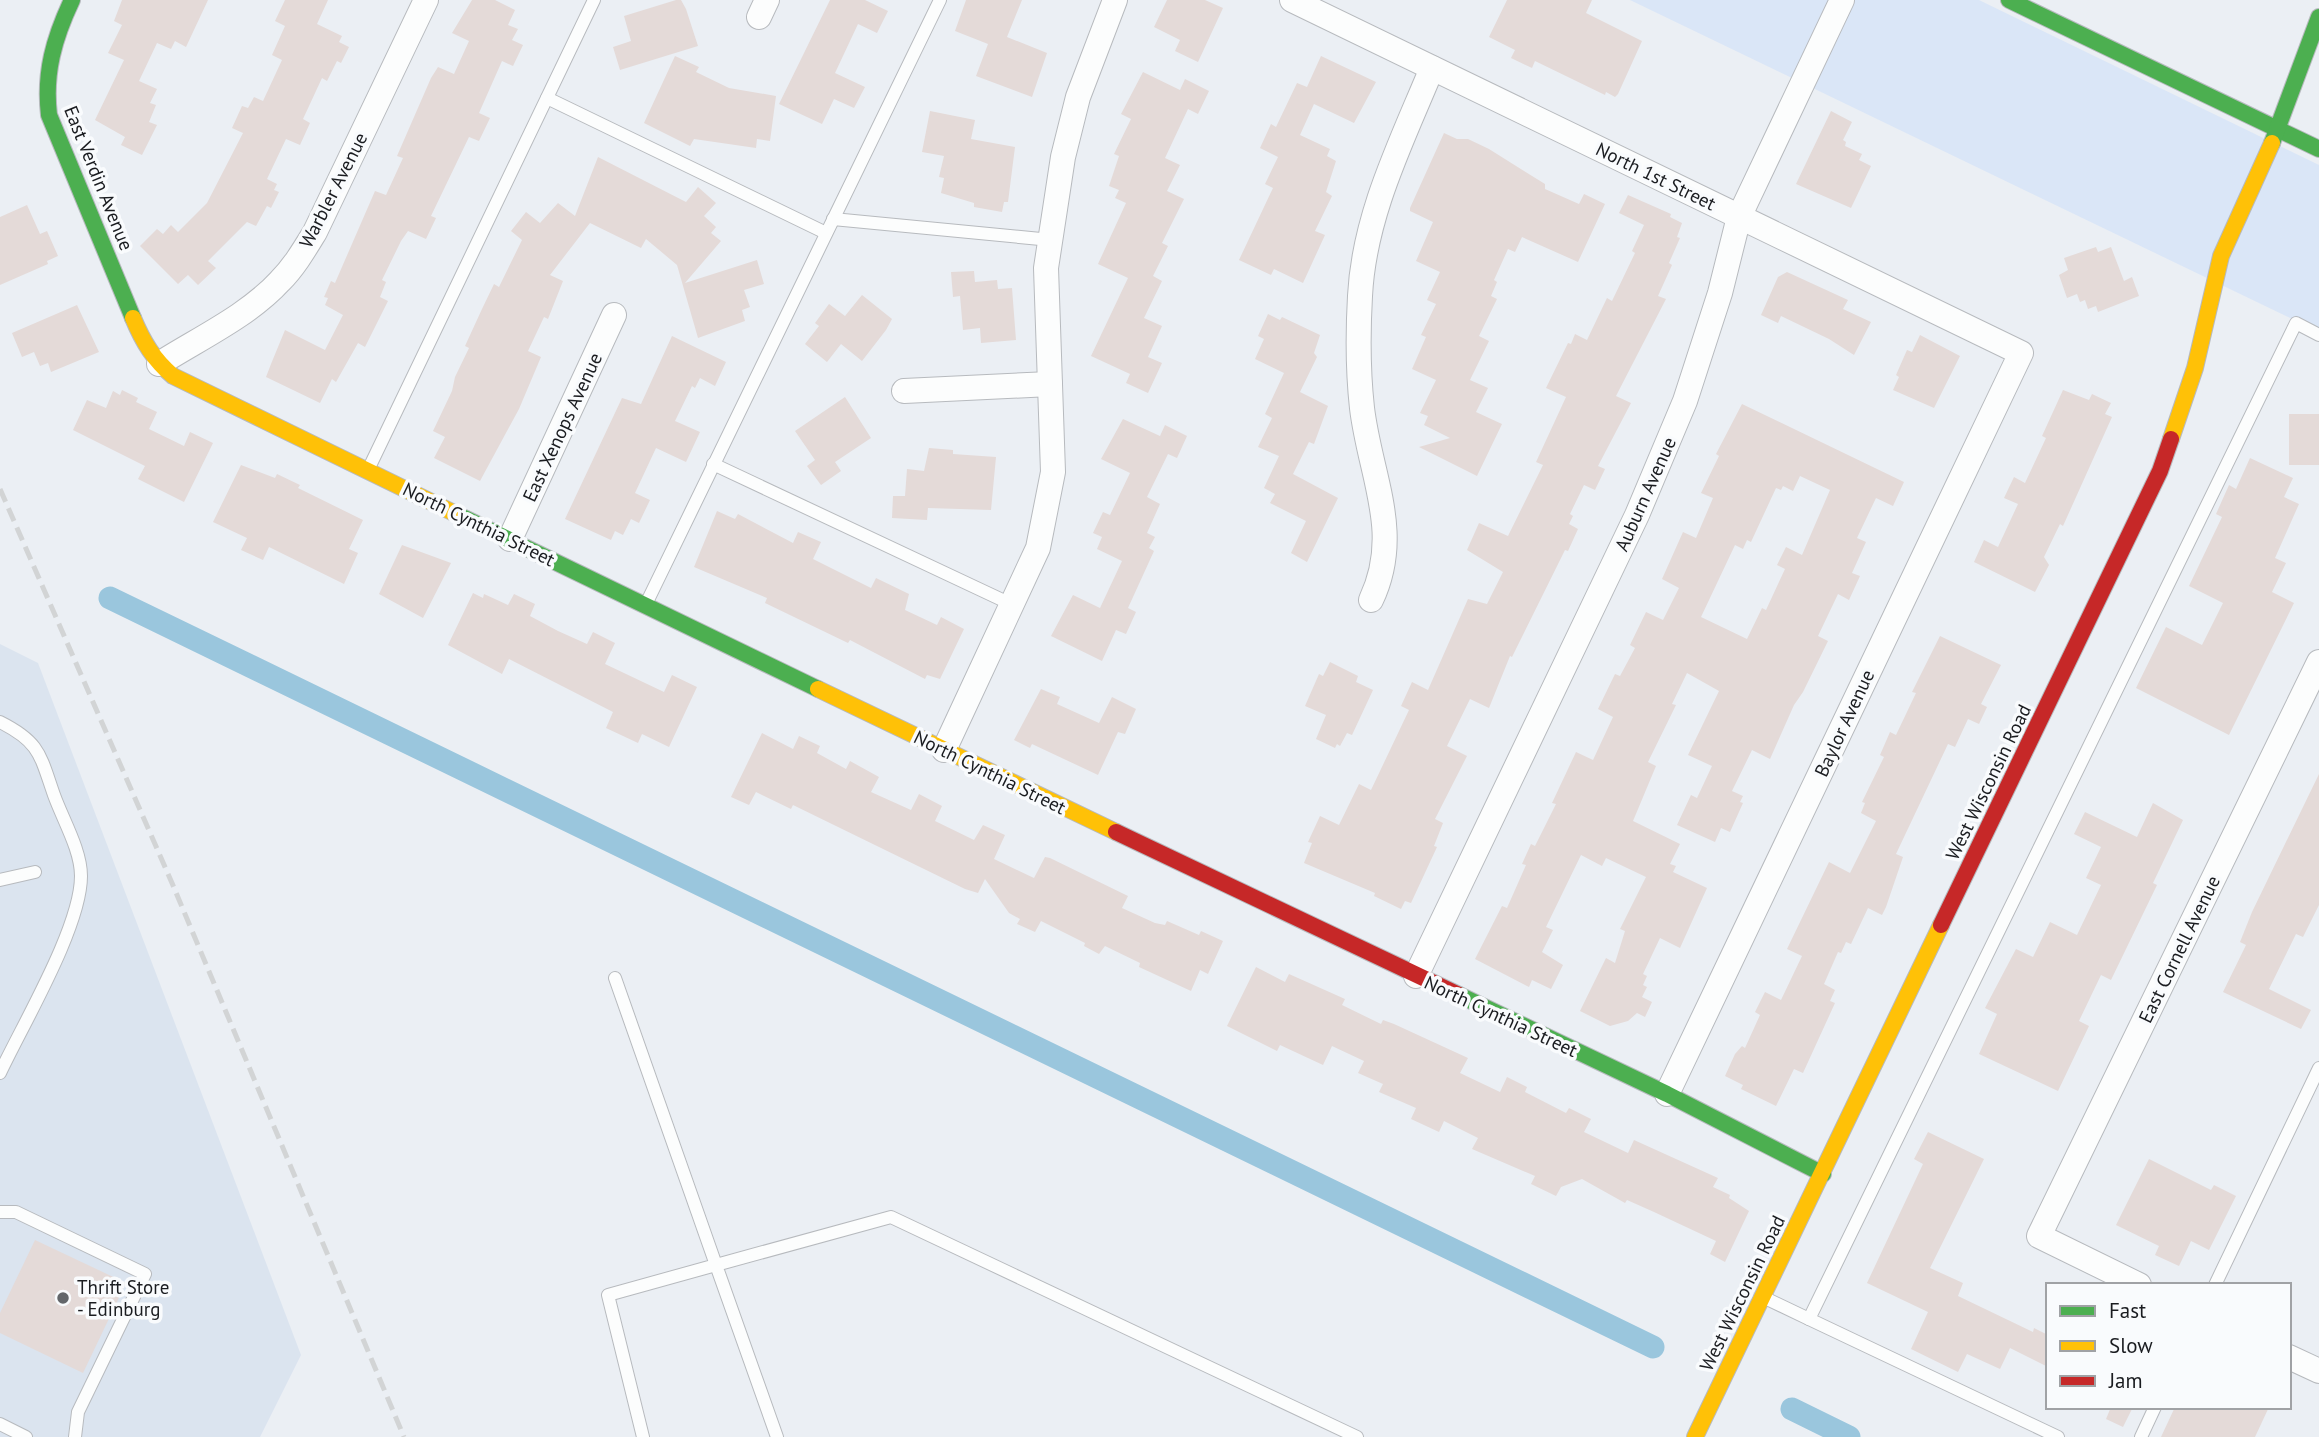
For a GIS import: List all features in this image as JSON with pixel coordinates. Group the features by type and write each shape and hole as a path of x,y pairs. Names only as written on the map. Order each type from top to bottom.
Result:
{"street":[{"name":"East Verdin Avenue","path":"72,0 56,32 47,62 46,93 49,115 142,340 159,364"},
{"name":"Warbler Avenue","path":"159,364 248,307 279,283 298,261 315,233 426,0"},
{"path":"944,750 1038,548 1053,472 1046,268 1063,157 1078,97 1115,0"},
{"name":"North 1st Street","path":"1292,0 2021,353"},
{"name":"Auburn Avenue","path":"1416,976 1637,515 1685,401 1720,293 1739,216 1842,0"},
{"path":"2009,0 2319,149"},
{"name":"West Wisconsin Road","path":"1695,1437 2160,471 2195,368 2221,256 2278,130 2319,17"},
{"path":"1371,600 1387,554 1385,520 1362,408 1360,294 1376,204 1432,68"},
{"name":"East Xenops Avenue","path":"510,539 614,315"},
{"name":"Baylor Avenue","path":"1667,1094 2021,353"},
{"name":"North Cynthia Street","path":"159,364 186,384 944,750 1667,1094 1823,1174"},
{"path":"904,391 1050,384"},
{"name":"East Cornell Avenue","path":"2134,1283 2039,1236 2319,662"},
{"path":"2291,1358 2319,1371"}],"lane":[{"path":"368,470 594,0"},
{"path":"645,605 940,0"},
{"path":"547,98 826,233"},
{"path":"833,219 1051,240"},
{"path":"1809,1319 2296,323 2319,335"},
{"path":"713,464 1013,605"},
{"path":"0,722 24,734 37,750 81,875 72,923 0,1073"},
{"path":"0,880 35,872"},
{"path":"615,978 777,1437"},
{"path":"2216,1283 2319,1068"},
{"path":"0,1212 16,1212 145,1274 78,1412 75,1437"},
{"path":"643,1437 607,1295 891,1217 1357,1437"},
{"path":"1763,1297 2058,1437"},
{"path":"2141,1437 2154,1409"},
{"path":"0,1424 26,1437"}],"shaded area":[{"path":"1630,0 1979,0 2319,165 2319,332"},
{"path":"0,644 38,663 301,1355 260,1437 0,1437"}],"building":[{"path":"122,0 208,0 186,47 175,41 171,49 157,43 139,81 157,89 150,103 156,105 149,122 157,125 142,155 121,145 125,137 95,120 124,60 108,53 122,25 114,21"},
{"path":"285,0 328,0 317,24 342,36 339,42 349,47 341,63 337,61 327,81 322,78 303,119 310,123 300,145 286,139 267,179 277,184 274,190 279,192 271,208 267,206 256,226 247,222 208,261 216,268 198,285 188,275 178,284 140,246 157,229 163,234 171,225 178,232 207,203 243,133 232,128 242,106 248,108 254,97 263,101 282,60 272,55 285,26 275,21"},
{"path":"472,0 495,0 515,10 508,25 518,29 512,40 523,45 513,66 502,61 479,113 490,118 479,141 469,137 431,216 436,218 426,239 408,231 401,241 382,280 386,282 380,297 388,301 365,347 358,343 336,382 332,379 320,403 266,377 285,330 325,350 343,315 325,305 328,298 324,297 331,281 335,283 375,191 386,195 403,158 397,156 431,78 438,67 454,74 469,41 452,33"},
{"path":"681,0 686,9 698,46 620,70 613,47 631,41 624,16"},
{"path":"830,0 865,0 888,11 877,33 858,24 835,73 865,87 854,108 834,99 822,124 779,104"},
{"path":"966,0 1022,0 1007,37 1047,53 1032,97 976,76 988,44 955,31"},
{"path":"1167,0 1205,0 1223,8 1198,62 1175,51 1180,40 1154,27"},
{"path":"1507,0 1592,0 1586,13 1642,41 1618,94 1615,97 1606,92 1605,95 1535,61 1532,68 1511,58 1515,50 1489,37"},
{"path":"675,56 699,67 696,72 729,88 776,96 770,141 757,139 756,148 694,139 690,146 644,123"},
{"path":"1321,56 1376,82 1354,123 1314,104 1300,135 1330,149 1327,156 1336,161 1326,192 1332,196 1315,231 1325,235 1303,283 1274,269 1271,275 1239,260 1273,188 1265,184 1278,157 1260,148 1271,124 1276,127 1297,83 1307,87"},
{"path":"1143,72 1180,90 1185,79 1209,91 1198,114 1188,109 1165,158 1180,165 1167,191 1184,199 1162,243 1168,246 1153,276 1162,281 1144,318 1162,326 1148,357 1162,363 1148,393 1126,383 1130,374 1091,356 1128,278 1098,264 1126,203 1115,198 1119,190 1109,186 1119,156 1114,154 1131,119 1121,114"},
{"path":"930,111 975,120 971,139 1015,147 1008,202 1004,202 1002,212 974,207 974,203 941,193 944,178 939,177 944,156 922,152"},
{"path":"1831,111 1852,122 1843,140 1846,142 1845,146 1862,154 1859,160 1871,166 1851,208 1796,184"},
{"path":"1444,133 1457,139 1468,139 1489,149 1545,184 1545,189 1579,204 1584,194 1605,204 1578,262 1522,237 1515,252 1508,249 1494,280 1497,282 1491,296 1497,299 1479,336 1489,341 1470,380 1488,388 1476,412 1502,424 1477,476 1419,447 1450,438 1424,425 1428,416 1420,413 1436,380 1412,369 1426,337 1421,335 1436,304 1427,300 1440,272 1416,261 1433,222 1410,211 1410,208"},
{"path":"598,157 686,202 698,187 716,203 704,216 716,227 711,233 721,241 685,283 757,260 764,284 744,290 750,307 742,310 745,321 698,338 677,265 646,239 641,248 590,223 550,275 563,281 548,319 544,317 528,351 541,357 519,409 480,481 434,458 445,437 433,431 452,391 455,377 469,348 465,346 482,309 494,284 499,287 522,240 511,231 526,212 540,223 558,203 575,216"},
{"path":"1628,195 1671,214 1670,217 1682,223 1677,237 1680,238 1669,263 1672,265 1658,296 1666,299 1616,396 1631,403 1598,466 1605,469 1595,490 1584,485 1570,514 1573,516 1569,524 1578,529 1568,551 1565,550 1512,657 1510,656 1489,708 1470,699 1447,746 1467,756 1435,819 1443,823 1434,846 1437,847 1411,903 1405,901 1401,909 1374,896 1375,893 1304,863 1312,843 1308,842 1320,816 1339,825 1359,784 1371,790 1409,710 1401,706 1412,682 1428,690 1468,599 1487,604 1503,572 1467,550 1479,523 1508,536 1543,465 1536,462 1566,397 1546,388 1568,343 1571,344 1575,334 1587,340 1607,298 1612,301 1635,253 1632,251 1644,225 1619,213"},
{"path":"27,205 40,234 47,231 58,256 47,261 48,264 0,285 0,217"},
{"path":"2096,247 2098,252 2111,247 2124,281 2132,277 2139,296 2098,312 2096,306 2088,309 2085,300 2080,302 2077,294 2067,298 2059,275 2068,270 2064,258"},
{"path":"974,271 975,282 997,280 998,289 1012,288 1016,340 981,343 980,328 963,330 960,296 953,297 951,272"},
{"path":"1787,272 1848,300 1843,309 1871,322 1854,355 1829,339 1781,316 1778,323 1761,315 1778,277"},
{"path":"862,295 892,319 862,361 841,344 827,362 805,344 819,326 815,323 829,304 845,316"},
{"path":"77,305 99,352 51,372 48,363 40,366 34,352 22,357 12,333"},
{"path":"1268,314 1280,320 1282,317 1320,335 1314,353 1317,357 1300,392 1328,406 1314,444 1309,442 1293,474 1338,498 1307,562 1291,553 1306,521 1270,503 1275,494 1264,488 1279,456 1258,447 1272,418 1265,414 1284,373 1255,359 1264,339 1258,336"},
{"path":"1920,335 1960,356 1934,408 1893,390 1899,377 1896,375 1907,350 1912,352"},
{"path":"672,336 726,362 715,386 700,378 695,388 692,386 675,421 700,432 686,462 656,448 635,493 650,500 639,523 631,519 623,535 615,531 611,540 565,519 622,398 641,404"},
{"path":"122,390 138,398 136,402 157,412 149,429 184,446 190,432 213,443 184,502 138,479 145,466 73,430 87,400 106,408 113,391 120,395"},
{"path":"2063,390 2089,400 2092,394 2111,403 2105,414 2112,417 2063,526 2060,524 2044,557 2049,565 2035,592 1974,562 1984,540 1998,547 2018,504 2004,498 2014,477 2025,483 2046,438 2042,436"},
{"path":"845,397 871,438 835,462 841,471 821,485 807,466 815,460 795,431"},
{"path":"1742,404 1904,482 1893,506 1876,498 1857,538 1866,542 1852,573 1860,576 1849,600 1838,594 1818,636 1828,641 1794,705 1770,759 1752,750 1732,791 1743,796 1740,802 1743,803 1730,832 1721,828 1715,842 1677,825 1691,795 1697,798 1712,766 1688,755 1719,691 1687,673 1672,704 1676,705 1648,762 1656,766 1633,821 1680,844 1670,864 1676,866 1673,872 1707,888 1680,948 1660,938 1643,974 1647,976 1643,985 1647,987 1642,997 1652,1002 1645,1017 1637,1013 1628,1021 1610,1026 1580,1011 1606,958 1615,963 1625,931 1620,929 1646,877 1606,858 1602,866 1581,855 1546,927 1553,930 1542,952 1563,965 1551,989 1532,980 1529,987 1475,959 1502,906 1507,908 1526,865 1522,864 1531,844 1535,846 1556,804 1552,803 1576,752 1593,760 1613,717 1598,709 1615,674 1620,676 1635,648 1630,645 1646,612 1663,620 1679,588 1662,579 1683,532 1696,538 1713,498 1701,493 1719,456 1716,454","holes":["1800,476 1830,490 1802,555 1786,547 1777,565 1785,569 1766,610 1762,608 1747,639 1701,617 1735,545 1743,549 1747,540 1751,542 1776,488 1781,490 1783,486 1793,491"]},
{"path":"2289,414 2319,414 2319,465 2289,465"},
{"path":"1123,419 1160,436 1165,425 1187,436 1177,458 1168,454 1147,497 1160,504 1147,533 1155,537 1149,548 1154,551 1128,608 1136,612 1126,634 1116,630 1102,661 1051,636 1073,595 1100,608 1122,561 1097,549 1102,537 1093,533 1103,512 1110,515 1130,473 1101,459"},
{"path":"929,448 953,450 953,454 996,457 991,510 928,508 927,520 892,518 893,496 905,496 907,469 924,471"},
{"path":"2250,458 2293,478 2284,497 2299,504 2275,558 2286,563 2272,592 2294,603 2229,735 2136,688 2166,627 2202,645 2223,603 2189,586 2222,517 2216,514 2229,485 2236,489"},
{"path":"241,465 275,478 277,474 300,485 298,488 363,520 349,549 358,553 344,584 269,547 263,560 241,550 247,538 213,522"},
{"path":"717,511 735,519 738,514 793,543 798,532 821,542 813,559 871,588 876,578 909,594 905,610 937,625 941,617 964,629 940,679 927,675 925,679 850,640 848,643 765,603 767,598 694,567"},
{"path":"402,545 451,563 423,618 379,594"},
{"path":"473,593 483,598 484,594 508,605 514,594 535,604 530,616 558,631 587,644 593,632 615,643 605,664 664,692 672,675 697,687 669,747 642,734 638,743 606,728 613,712 509,659 502,674 448,645"},
{"path":"1940,636 2001,665 1981,704 1987,707 1979,724 1968,719 1955,747 1948,744 1896,854 1903,857 1882,915 1868,908 1851,944 1846,942 1841,953 1838,952 1824,984 1835,990 1830,1001 1835,1003 1803,1073 1794,1069 1776,1106 1741,1089 1743,1085 1725,1076 1735,1054 1742,1046 1745,1048 1760,1015 1755,1012 1765,992 1781,1000 1802,956 1787,949 1829,862 1850,873 1876,821 1861,813 1865,803 1862,802 1884,757 1880,755 1890,732 1896,735 1916,693 1912,692"},
{"path":"1330,662 1358,676 1356,682 1373,690 1352,735 1347,733 1340,746 1337,744 1335,748 1316,739 1326,715 1305,706 1319,674 1323,676"},
{"path":"1041,689 1060,697 1057,704 1099,723 1112,697 1136,709 1125,734 1118,732 1098,775 1032,744 1030,748 1014,740"},
{"path":"762,733 793,749 799,736 820,746 817,753 846,769 850,761 879,777 871,792 911,810 919,794 942,806 935,821 974,840 983,825 1005,835 994,859 1034,878 1045,857 1050,858 1128,896 1122,908 1155,923 1165,925 1167,921 1199,935 1201,931 1223,941 1208,974 1200,970 1191,991 1139,967 1140,963 1105,946 1099,954 1084,946 1085,943 1041,921 1035,932 1017,924 1020,919 1009,913 985,879 978,893 965,889 793,805 791,809 756,792 749,805 731,797"},
{"path":"2319,774 2319,905 2303,937 2296,934 2269,989 2311,1010 2301,1029 2223,992 2246,945 2240,942 2252,912"},
{"path":"2153,803 2183,820 2153,883 2157,885 2111,980 2101,975 2079,1021 2089,1026 2058,1091 1979,1054 1997,1014 1985,1008 2016,949 2033,957 2050,922 2077,935 2101,885 2086,878 2101,847 2074,834 2085,812 2137,837"},
{"path":"1256,967 1285,982 1289,974 1345,999 1342,1005 1381,1024 1383,1020 1394,1024 1468,1058 1460,1073 1500,1092 1507,1077 1527,1087 1525,1092 1566,1113 1569,1108 1591,1119 1584,1132 1628,1153 1634,1140 1718,1178 1713,1187 1730,1195 1729,1198 1749,1211 1725,1262 1710,1254 1716,1241 1627,1200 1625,1203 1582,1179 1561,1187 1556,1196 1531,1184 1535,1176 1472,1149 1478,1138 1444,1121 1439,1132 1411,1119 1416,1108 1379,1092 1383,1084 1358,1073 1364,1061 1332,1046 1323,1065 1280,1045 1277,1051 1227,1026"},
{"path":"1928,1132 1984,1159 1930,1268 1963,1283 1958,1296 2033,1332 2034,1328 2046,1334 2046,1366 2010,1348 2000,1369 1967,1354 1958,1372 1911,1349 1928,1312 1867,1283 1923,1164 1914,1159"},
{"path":"2149,1159 2211,1190 2214,1185 2236,1196 2209,1250 2191,1241 2179,1266 2155,1255 2159,1246 2116,1225"},
{"name":"Thrift Store - Edinburg","path":"35,1240 126,1283 83,1373 0,1333 0,1313"},
{"path":"2110,1409 2132,1409 2123,1427 2106,1419"},
{"path":"2174,1409 2268,1409 2255,1437 2161,1437"}],"waterway":[{"path":"110,598 1653,1347"},
{"path":"1792,1409 1849,1437"}],"railway":[{"path":"0,489 172,883 404,1437"}],"traffic: fast":[{"path":"72,0 60,28 49,70 49,115 133,318"},
{"path":"2009,0 2319,149"},
{"path":"2272,143 2319,17"},
{"path":"454,513 818,689"},
{"path":"1459,995 1667,1094 1823,1174"}],"traffic: slow":[{"path":"2171,439 2195,368 2221,256 2272,143"},
{"path":"133,318 150,350 173,376 454,513"},
{"path":"818,689 1116,832"},
{"path":"1695,1437 1941,925"}],"traffic: jam":[{"path":"1941,925 2160,471 2171,439"},
{"path":"1116,832 1459,995"}],"place":[{"name":"Thrift Store - Edinburg","path":"63,1298"}]}
